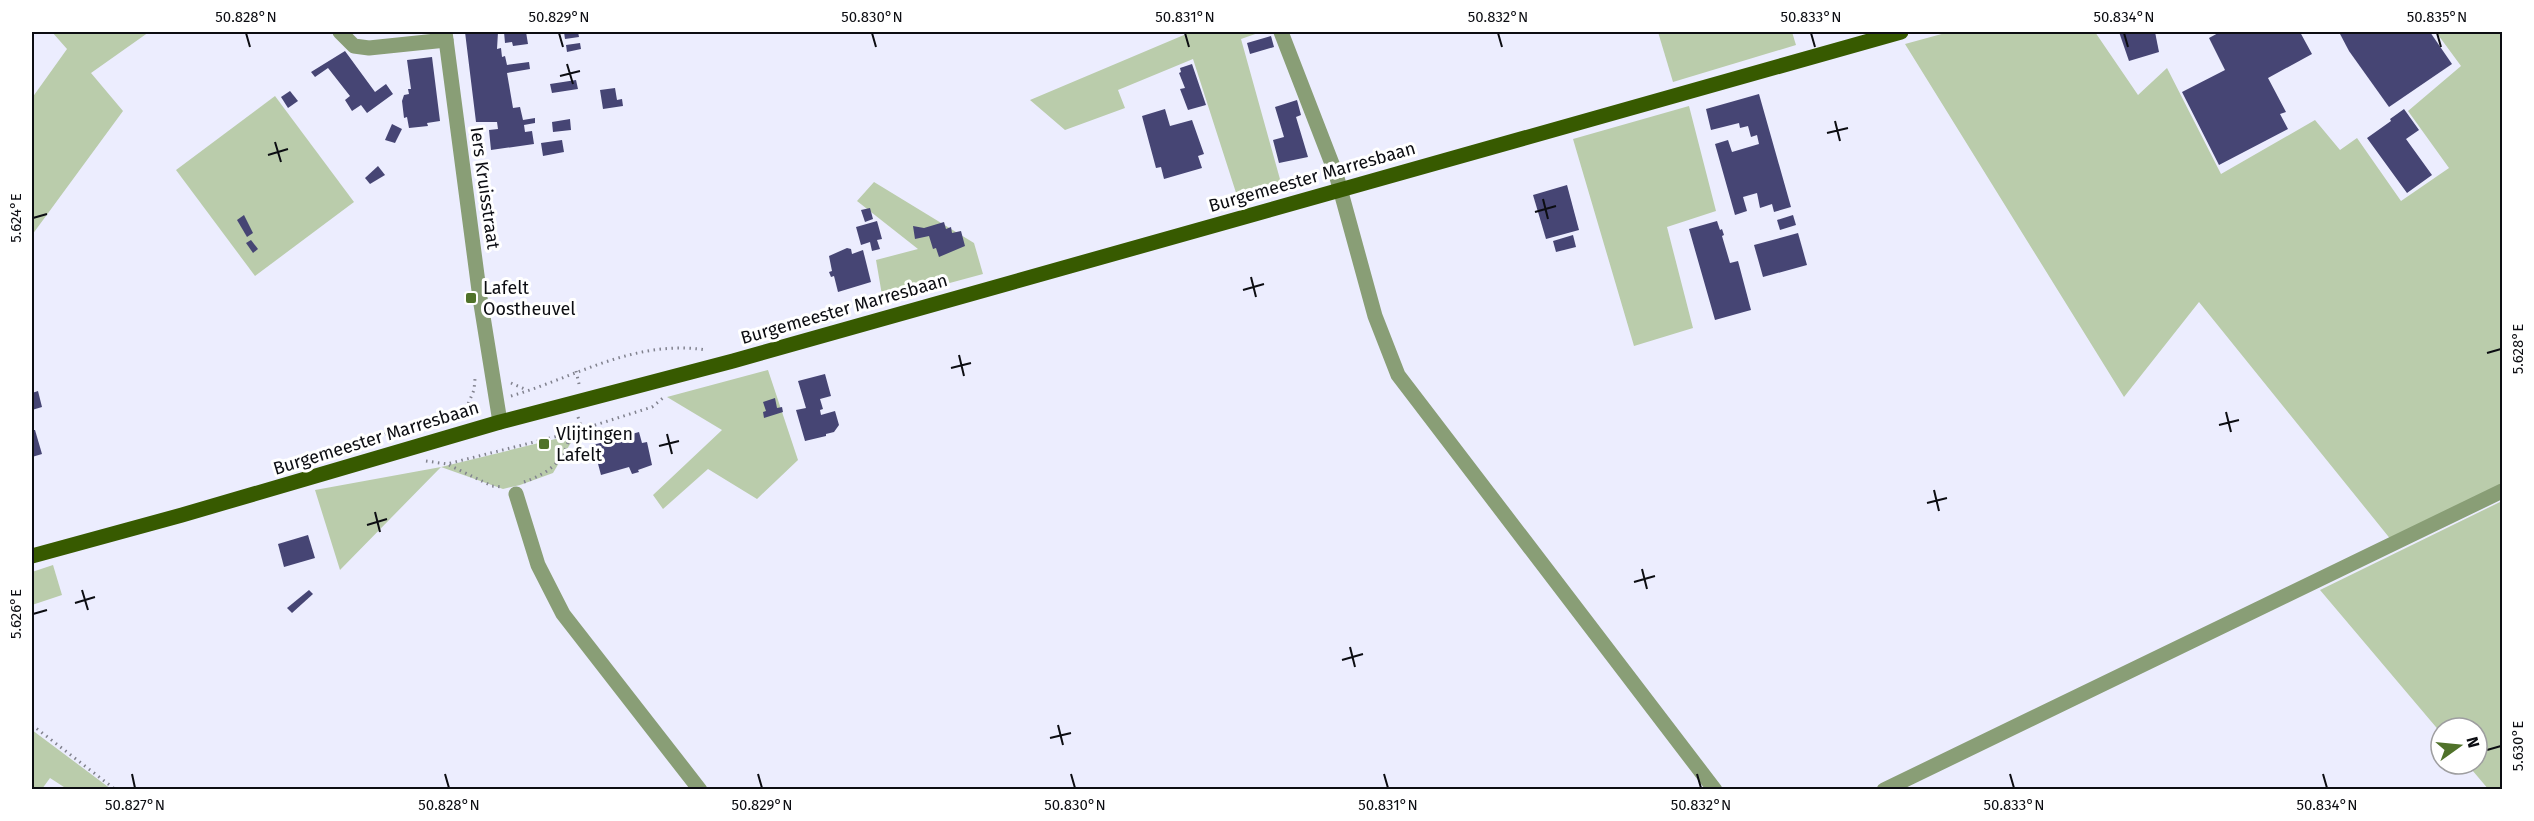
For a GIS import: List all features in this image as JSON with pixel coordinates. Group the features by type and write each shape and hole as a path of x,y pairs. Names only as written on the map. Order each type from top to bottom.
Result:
{"main road":[{"name":"Burgemeester Marresbaan","path":"32,556 193,512 500,422 733,361 1901,32"}],"street":[{"path":"339,32 354,46 369,48 445,36"},
{"path":"1281,32 1341,189 1375,316 1398,375 1715,789"},
{"name":"Iers Kruisstraat","path":"445,36 480,298 500,422"},
{"path":"512,489 538,565 563,614 699,789"},
{"path":"1884,789 2502,491"}],"path":[{"name":"Burgemeester Marresbaan","path":"529,391 614,358 683,346 710,351 733,361"},
{"name":"Burgemeester Marresbaan","path":"435,418 465,409"},
{"path":"570,433 568,443 557,463 545,475 512,489 492,486 447,464 570,433 590,425"},
{"path":"32,725 116,789"}],"green space":[{"path":"52,32 149,32 91,73 123,111 32,235 32,98 67,49"},
{"path":"1191,32 1261,32 1241,39 1283,190 1239,202 1193,59 1118,90 1125,108 1065,130 1030,100"},
{"path":"1658,32 1792,32 1796,45 1673,82"},
{"path":"1949,32 2095,32 2138,95 2167,68 2221,174 2315,120 2340,150 2357,138 2401,201 2449,168 2408,111 2461,66 2436,32 2502,32 2502,486 2392,541 2199,302 2124,397 1905,44"},
{"path":"275,96 354,202 255,276 176,170"},
{"path":"1689,106 1716,211 1667,227 1693,328 1634,346 1573,139"},
{"path":"874,182 974,243 983,274 883,301 876,260 918,249 857,201"},
{"path":"768,370 798,460 757,499 708,469 663,509 653,495 722,430 667,397"},
{"path":"576,434 553,473 520,485 503,489 441,467"},
{"path":"441,467 340,570 315,490"},
{"path":"2502,501 2502,789 2489,790 2477,776 2489,776 2489,716 2429,716 2429,719 2320,590"},
{"path":"53,565 62,595 32,605 32,572"},
{"path":"32,730 111,789 67,789 50,778 42,789 32,789"}],"building":[{"path":"465,32 498,32 497,49 501,48 502,57 505,56 507,65 529,62 530,69 507,73 513,108 520,107 523,120 535,118 535,123 524,125 525,132 532,131 534,144 491,150 489,130 498,129 497,122 476,122"},
{"path":"504,32 526,32 528,44 513,46 512,42 505,43"},
{"path":"564,32 578,32 579,37 565,39"},
{"path":"2119,32 2155,32 2159,52 2129,61"},
{"path":"2220,32 2300,32 2312,54 2268,78 2286,112 2280,114 2288,129 2219,165 2182,92 2225,70 2209,38"},
{"path":"2339,32 2430,32 2452,64 2389,107 2349,51"},
{"path":"1271,36 1274,47 1250,54 1247,43"},
{"path":"580,43 581,49 567,52 566,45"},
{"path":"345,51 375,92 386,84 393,94 367,113 361,105 352,111 345,100 350,96 328,68 315,77 311,72"},
{"path":"432,57 440,121 427,123 428,126 409,128 407,117 404,118 402,101 404,95 409,94 408,89 411,89 407,60"},
{"path":"1192,64 1206,105 1188,110 1180,89 1185,88 1179,73 1180,68"},
{"path":"576,80 578,89 552,93 550,84"},
{"path":"615,88 617,100 622,99 623,106 603,109 600,90"},
{"path":"290,91 298,101 288,108 281,97"},
{"path":"1759,94 1791,207 1774,212 1772,204 1760,208 1757,193 1743,197 1747,211 1735,215 1715,144 1728,140 1732,152 1759,144 1757,135 1751,137 1748,126 1740,128 1739,123 1711,130 1706,109"},
{"path":"1297,100 1301,115 1296,117 1308,157 1279,163 1273,140 1284,137 1275,107"},
{"path":"1165,109 1170,126 1192,120 1204,154 1198,156 1202,168 1164,179 1161,167 1156,168 1142,116"},
{"path":"2404,109 2419,130 2406,139 2432,175 2407,193 2367,138"},
{"path":"570,119 571,130 553,132 552,122"},
{"path":"392,124 402,129 395,143 385,140"},
{"path":"562,140 564,152 543,156 541,143"},
{"path":"378,166 385,175 370,184 365,178"},
{"path":"1567,185 1579,230 1546,239 1533,195"},
{"path":"870,208 873,219 865,222 861,210"},
{"path":"244,215 253,233 247,237 237,220"},
{"path":"1793,215 1796,225 1780,230 1777,220"},
{"path":"877,221 882,239 877,240 880,249 872,251 870,242 861,245 856,227"},
{"path":"1717,221 1724,235 1722,236 1730,263 1738,261 1751,310 1715,320 1689,229"},
{"path":"944,222 946,229 951,227 952,233 961,231 965,246 939,257 936,248 933,249 929,236 915,239 913,226 924,228"},
{"path":"1798,233 1807,265 1763,277 1754,245"},
{"path":"1573,235 1576,247 1556,252 1553,241"},
{"path":"251,240 258,249 253,253 246,243"},
{"path":"847,248 851,249 852,254 863,250 871,282 838,292 834,276 831,277 829,272 832,271 829,256"},
{"path":"825,374 831,396 820,399 823,409 820,410 821,415 835,411 839,425 834,432 826,436 805,441 796,410 806,408 798,381"},
{"path":"38,391 42,407 32,410 32,393"},
{"path":"775,398 777,408 782,407 783,412 764,418 763,412 766,411 763,402"},
{"path":"32,430 35,430 42,454 32,457"},
{"path":"639,432 642,443 647,442 652,465 632,474 629,467 601,475 593,445"},
{"path":"308,535 315,558 284,567 278,544"},
{"path":"309,590 313,594 292,613 287,608"}],"place":[{"name":"Lafelt Oostheuvel","path":"471,298"},
{"name":"Vlijtingen Lafelt","path":"544,444"}]}
